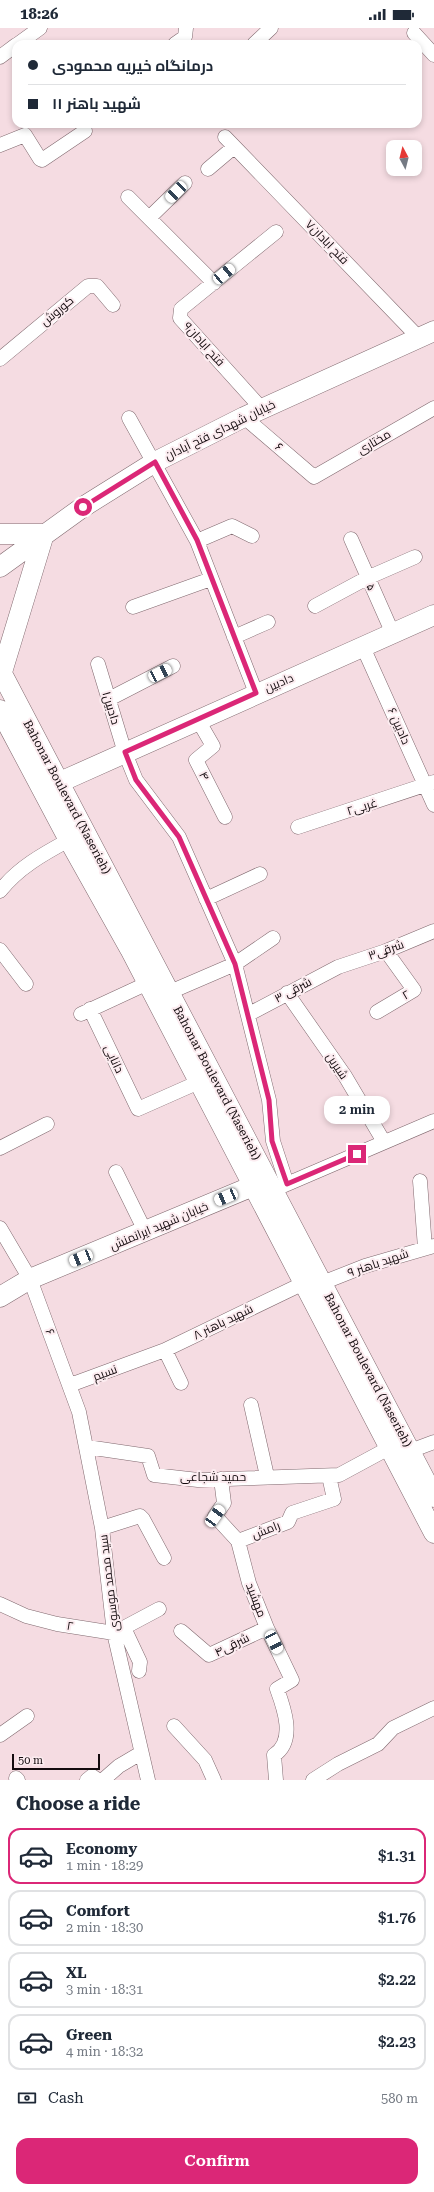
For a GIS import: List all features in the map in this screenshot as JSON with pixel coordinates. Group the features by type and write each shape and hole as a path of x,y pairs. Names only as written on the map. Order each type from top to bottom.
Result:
{"main road":[{"name":"خیابان شهدای فتح آبادان","path":"0,567 83,507 155,462 244,417 427,335"},
{"path":"0,534 44,534 1,671"},
{"name":"دادبین","path":"60,782 256,693 434,616"},
{"name":"Bahonar Boulevard (Naserieh)","path":"1,671 170,992 280,1187 313,1283"},
{"name":"Bahonar Boulevard (Naserieh)","path":"0,710 69,840 148,983 253,1186 313,1283 375,1403 410,1451 434,1497"},
{"name":"خیابان شهید ایرانمنش","path":"0,1297 30,1279 253,1186"},
{"name":"Bahonar Boulevard (Naserieh)","path":"375,1403 389,1448 434,1533"}],"street":[{"path":"24,40 40,28"},
{"path":"181,40 185,37 186,28"},
{"path":"258,40 271,28"},
{"path":"414,33 420,40"},
{"path":"422,42 434,55"},
{"path":"0,57 12,49"},
{"path":"0,145 24,135 42,160 85,131"},
{"name":"فتح ابادان۷","path":"208,169 230,142 427,335"},
{"path":"149,218 185,183"},
{"path":"128,197 214,283"},
{"name":"فتح ابادان۹","path":"262,409 180,318 181,308 276,232"},
{"name":"کوروش","path":"0,359 88,286 97,286 113,305"},
{"name":"مختاری","path":"314,477 434,408"},
{"name":"۶","path":"244,417 314,477"},
{"path":"129,418 155,462 197,540 256,693"},
{"path":"197,540 232,526 252,536"},
{"name":"۵","path":"351,539 393,634"},
{"path":"315,606 367,578 415,557"},
{"path":"133,607 211,579"},
{"path":"234,637 268,622"},
{"name":"دادبین ۶","path":"364,647 430,784 434,805"},
{"name":"دادبین۱","path":"98,664 125,752 136,780 179,837 235,964 249,1014 269,1100 272,1141 280,1187"},
{"path":"109,699 173,666"},
{"name":"۴","path":"198,720 213,746 196,760 225,817"},
{"name":"غربی۲","path":"298,827 430,784"},
{"path":"0,891 9,880 32,861 69,840"},
{"path":"206,899 260,874"},
{"name":"شرقی۳","path":"338,967 386,951 434,931"},
{"path":"170,992 235,964 273,938"},
{"path":"0,950 26,984"},
{"name":"۲","path":"377,1012 414,990 386,951"},
{"name":"۳ شرقی","path":"249,1014 338,967"},
{"name":"دانایی","path":"148,983 85,1012 138,1109 199,1082"},
{"name":"شیرین","path":"287,993 345,1076 384,1142"},
{"path":"280,1187 434,1121"},
{"path":"0,1148 47,1124"},
{"path":"116,1172 145,1231"},
{"path":"420,1181 429,1247"},
{"name":"۶","path":"0,1228 30,1279 70,1386"},
{"name":"شهید باهنر ۹","path":"313,1283 429,1247"},
{"name":"شهید باهنر ۸","path":"140,1360 313,1283"},
{"path":"165,1350 181,1383"},
{"name":"نسیم","path":"70,1386 140,1360"},
{"name":"سید محمد موسوی","path":"70,1386 79,1412 87,1447 141,1753 148,1780"},
{"path":"251,1405 267,1476"},
{"path":"410,1451 434,1442"},
{"name":"حمید شجاعی","path":"87,1447 148,1456 154,1476 198,1480 267,1476 330,1476"},
{"path":"330,1476 339,1474 389,1448"},
{"name":"رامش","path":"238,1541 288,1522 292,1513 334,1499 330,1476"},
{"path":"221,1479 224,1504 215,1516 238,1541"},
{"path":"102,1528 140,1516 164,1558"},
{"name":"مهشید","path":"238,1541 248,1582 266,1628 292,1680 277,1689 284,1710 286,1732 282,1748 274,1755 276,1780"},
{"name":"۲","path":"0,1604 26,1616 57,1624 119,1631"},
{"path":"139,1671 140,1662 119,1631 159,1609"},
{"name":"شرقی۴","path":"182,1631 209,1656 266,1628"},
{"path":"314,1780 338,1764 378,1744 394,1728 434,1708"},
{"path":"0,1735 27,1716"},
{"path":"174,1726 205,1760 214,1780"},
{"path":"103,1780 119,1766 141,1753"},
{"path":"87,1780 92,1776 98,1780"}],"route":[{"path":"83,507 155,462 197,540 256,693 125,752 136,780 179,837 235,964 249,1014 269,1100 272,1141 287,1184 357,1154"}]}
